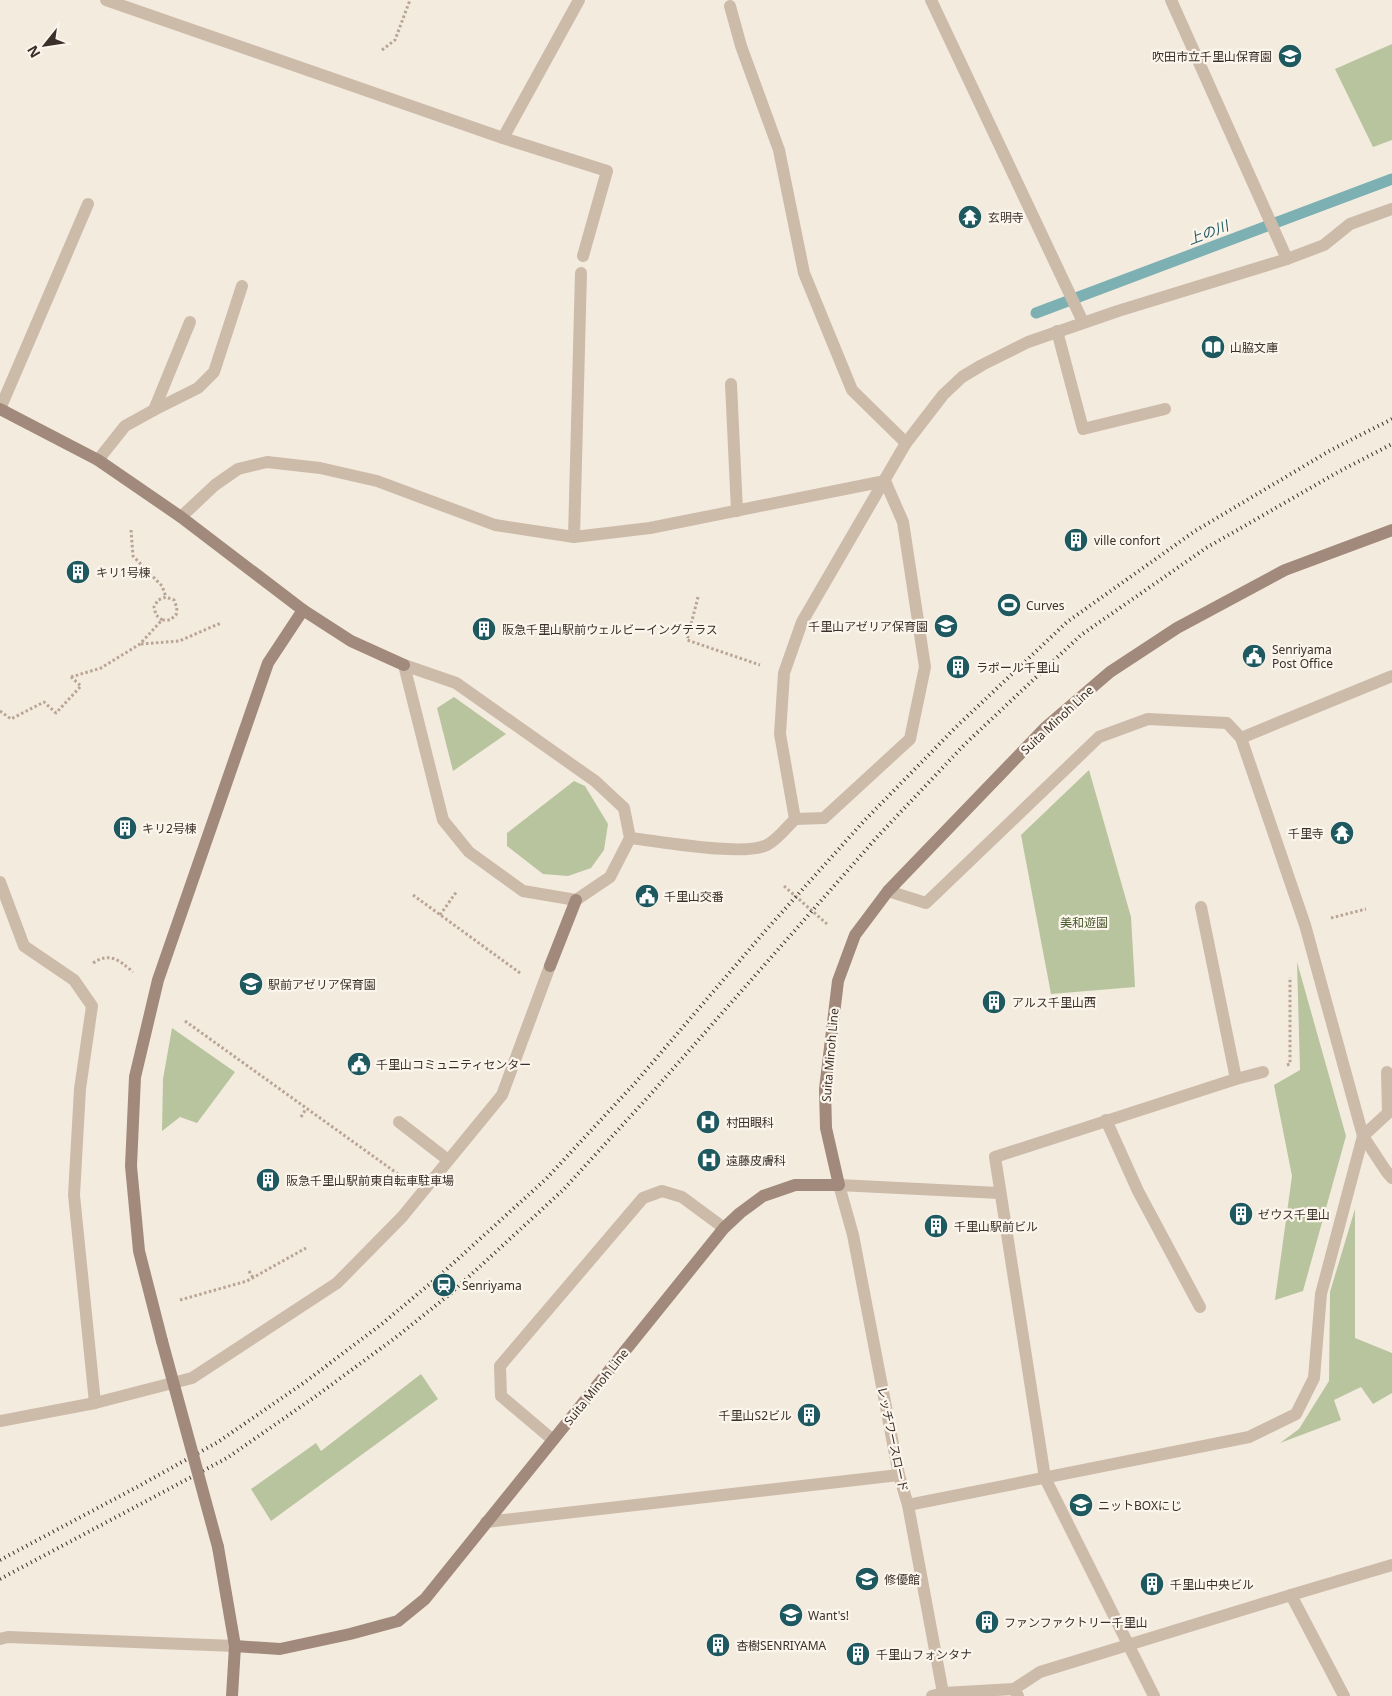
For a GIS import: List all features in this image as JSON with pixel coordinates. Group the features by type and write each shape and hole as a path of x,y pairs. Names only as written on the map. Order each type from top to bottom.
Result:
{"main road":[{"path":"0,409 98,460 181,517 303,610 351,641 404,665"},
{"name":"Suita Minoh Line","path":"235,1646 280,1649 350,1634 398,1621 425,1599 724,1228 763,1196 795,1184 840,1185 826,1128 825,1089 838,981 855,935 888,892 1046,727 1110,672 1177,628 1285,570 1392,530"},
{"path":"232,1696 235,1646 218,1547 139,1251 131,1166 135,1077 158,980 268,663 303,610"},
{"path":"550,966 576,900"}],"street":[{"path":"106,0 503,138 606,171 583,256"},
{"path":"503,138 580,0"},
{"path":"931,0 1083,322"},
{"path":"1171,0 1287,259"},
{"path":"730,6 741,46 779,150 804,273 852,390 906,443"},
{"path":"0,409 88,204"},
{"path":"795,819 780,734 784,673 802,622 886,481 906,443 943,396 962,377 998,356 1028,342 1083,322 1287,259 1324,245 1350,224 1392,209"},
{"path":"574,537 581,273"},
{"path":"98,460 125,426 198,388 214,372 242,286"},
{"path":"154,410 190,322"},
{"path":"1057,331 1083,429 1165,409"},
{"path":"731,384 736,511"},
{"path":"181,517 215,485 238,469 267,462 320,468 377,481 495,525 574,537 650,528 886,481"},
{"path":"630,838 693,846 750,850 768,845 795,819 824,818 910,739 925,667 904,522 886,481"},
{"path":"404,665 456,683 595,782 624,808 630,838 610,877 576,900 523,891 469,852 443,820 404,665"},
{"path":"1241,738 1392,676"},
{"path":"888,892 926,903 1100,737 1148,719 1227,723 1241,738 1305,925 1363,1136 1392,1178"},
{"path":"0,882 24,946 74,980 92,1006 80,1089 74,1195 95,1403"},
{"path":"1201,907 1236,1079"},
{"path":"0,1421 95,1403 192,1378 337,1283 402,1217 502,1095 550,966"},
{"path":"1154,1696 1045,1478 994,1157 1106,1120 1263,1072"},
{"path":"908,1505 1249,1437 1296,1414 1314,1378 1321,1294 1363,1136 1388,1114 1387,1072"},
{"path":"1106,1120 1138,1191 1200,1307"},
{"path":"399,1122 448,1160"},
{"path":"840,1185 999,1193"},
{"name":"レッチワースロード","path":"840,1185 853,1235 899,1475 908,1505 937,1695"},
{"path":"553,1440 502,1396 500,1366 643,1198 662,1192 682,1197 724,1228"},
{"path":"486,1522 899,1475"},
{"path":"937,1695 1016,1693 1040,1672 1392,1566"},
{"path":"1292,1595 1344,1696"},
{"path":"0,1639 8,1637 235,1646"}],"path":[{"path":"382,50 395,40 410,0"},
{"path":"131,530 134,556 162,586 166,598"},
{"path":"698,597 687,640 784,673"},
{"path":"166,598 174,600 177,608 176,615 170,620 162,620 156,615 154,607 158,600 166,598"},
{"path":"0,711 11,719 44,702 56,713 81,686 71,677 101,668 140,644 162,620"},
{"path":"140,644 179,641 221,623"},
{"path":"784,886 827,924"},
{"path":"440,915 457,891"},
{"path":"413,895 522,974"},
{"path":"1347,914 1366,909"},
{"path":"101,958 117,959 134,973"},
{"path":"1290,968 1290,1064"},
{"path":"185,1021 398,1174"},
{"path":"301,1117 306,1109"},
{"path":"180,1300 253,1278 306,1248"},
{"path":"249,1271 253,1278"}],"green space":[{"path":"1392,44 1392,140 1373,147 1335,69"},
{"path":"454,697 506,734 453,771 437,708"},
{"name":"美和遊園","path":"1089,770 1131,917 1135,987 1051,994 1021,835"},
{"path":"574,781 585,786 608,824 604,850 591,868 568,876 543,874 507,846 507,833"},
{"path":"1297,962 1346,1136 1303,1291 1275,1300 1292,1176 1274,1085 1300,1070"},
{"path":"172,1028 235,1072 197,1123 180,1117 162,1131 163,1079"},
{"path":"1355,1209 1355,1338 1392,1353 1392,1393 1373,1404 1361,1387 1334,1400 1341,1420 1280,1443 1299,1429 1329,1381 1330,1292"},
{"path":"421,1374 438,1399 271,1521 251,1489 316,1443 321,1451"}],"waterway":[{"name":"上の川","path":"1036,313 1392,179"}],"railway":[{"path":"0,1560 218,1442 305,1382 383,1323 438,1277 546,1179 635,1083 766,930 863,822 956,727 1067,622 1195,531 1331,450 1392,419"},
{"path":"0,1579 227,1458 395,1338 450,1294 563,1190 649,1096 878,836 965,744 1081,635 1206,548 1340,471 1392,444"}],"place":[{"name":"吹田市立千里山保育園","path":"1290,56"},
{"name":"玄明寺","path":"970,217"},
{"name":"山脇文庫","path":"1213,347"},
{"name":"ville confort","path":"1076,540"},
{"name":"キリ1号棟","path":"78,572"},
{"name":"Curves","path":"1009,605"},
{"name":"千里山アゼリア保育園","path":"946,626"},
{"name":"阪急千里山駅前ウェルビーイングテラス","path":"484,629"},
{"name":"Senriyama Post Office","path":"1254,656"},
{"name":"ラポール千里山","path":"958,667"},
{"name":"キリ2号棟","path":"125,828"},
{"name":"千里寺","path":"1342,833"},
{"name":"千里山交番","path":"647,896"},
{"name":"駅前アゼリア保育園","path":"251,984"},
{"name":"アルス千里山西","path":"994,1002"},
{"name":"千里山コミュニティセンター","path":"359,1064"},
{"name":"村田眼科","path":"708,1122"},
{"name":"遠藤皮膚科","path":"709,1160"},
{"name":"阪急千里山駅前東自転車駐車場","path":"268,1180"},
{"name":"ゼウス千里山","path":"1241,1214"},
{"name":"千里山駅前ビル","path":"936,1226"},
{"name":"Senriyama","path":"444,1285"},
{"name":"千里山S2ビル","path":"809,1415"},
{"name":"ニットBOXにじ","path":"1081,1505"},
{"name":"修優館","path":"867,1579"},
{"name":"千里山中央ビル","path":"1152,1584"},
{"name":"Want's!","path":"791,1615"},
{"name":"ファンファクトリー千里山","path":"987,1622"},
{"name":"杏樹SENRIYAMA","path":"718,1645"},
{"name":"千里山フォンタナ","path":"858,1654"}]}
